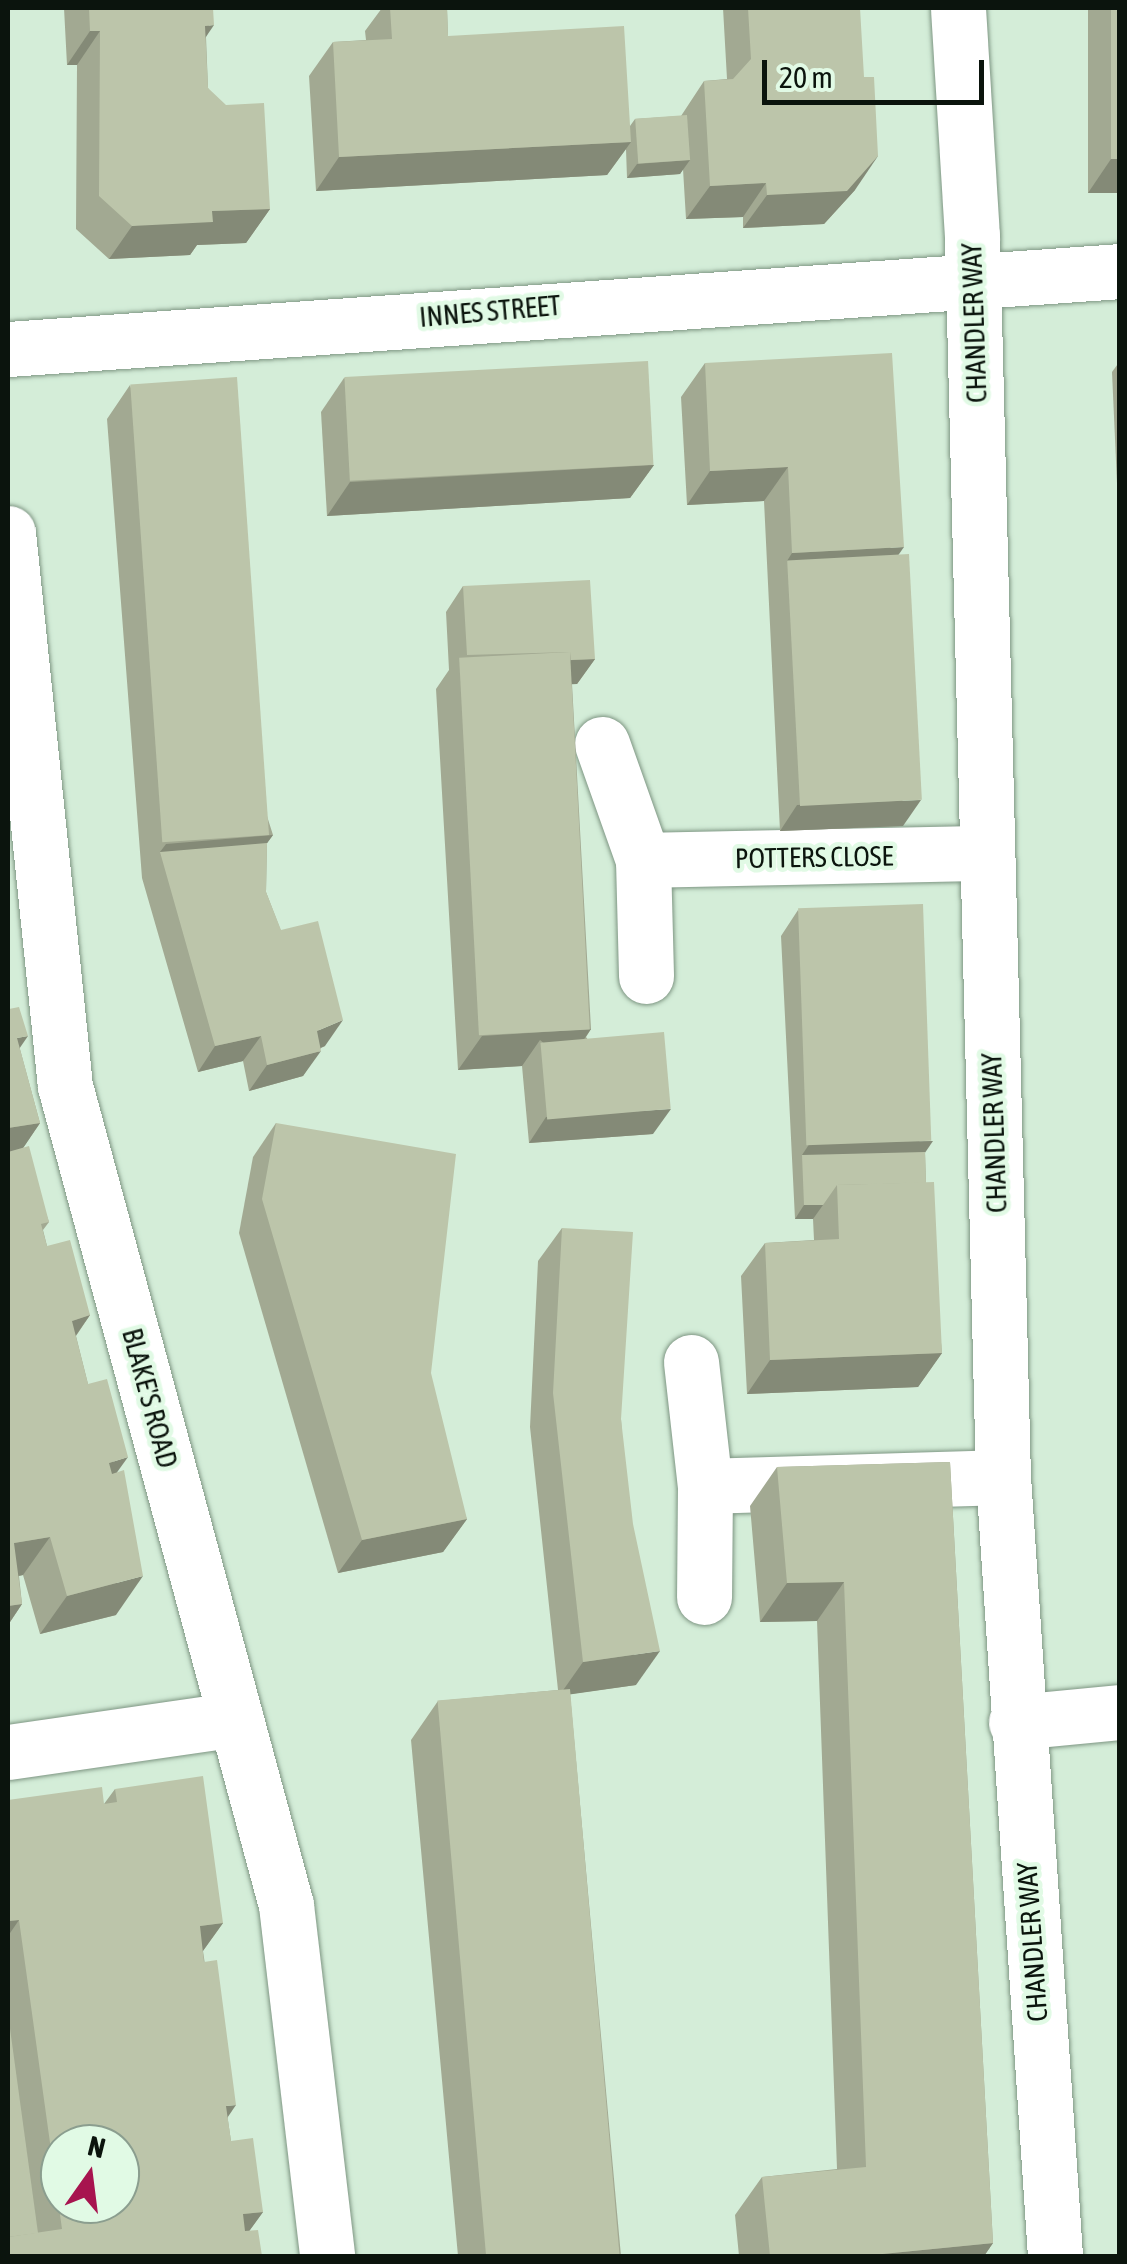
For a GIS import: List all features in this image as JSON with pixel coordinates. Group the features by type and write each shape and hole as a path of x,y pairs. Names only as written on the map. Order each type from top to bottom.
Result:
{"street":[{"name":"CHANDLER WAY","path":"958,8 973,279 1002,1477 1055,2256"},
{"name":"INNES STREET","path":"8,349 1120,271"},
{"name":"BLAKE'S ROAD","path":"8,532 66,1086 286,1905 327,2256"},
{"path":"602,744 643,860 646,976"},
{"name":"POTTERS CLOSE","path":"643,860 986,852"},
{"path":"691,1362 705,1486 704,1597"},
{"path":"705,1486 1002,1477"},
{"path":"1016,1722 1120,1712"},
{"path":"8,1752 236,1719"}],"building":[{"path":"89,8 213,8 214,25 205,26 208,88 226,105 264,103 270,209 212,211 213,222 132,226 99,196 100,31 90,31"},
{"path":"390,8 447,8 448,36 624,26 631,142 339,157 333,42 392,39"},
{"path":"748,8 860,8 864,77 874,77 878,156 847,191 767,195 766,183 710,186 704,81 733,79 751,59"},
{"path":"1111,8 1120,8 1120,159 1111,159"},
{"path":"687,115 690,160 638,164 635,119"},
{"path":"892,353 904,547 792,553 788,467 710,471 705,363"},
{"path":"648,361 653,465 350,481 344,377"},
{"path":"237,377 269,835 162,842 130,384"},
{"path":"909,554 922,800 800,806 787,560"},
{"path":"590,580 595,659 571,660 570,652 467,655 463,586"},
{"path":"570,652 590,1029 479,1035 459,658"},
{"path":"267,843 266,892 281,930 318,921 343,1020 317,1031 321,1051 267,1065 261,1036 215,1046 160,852"},
{"path":"923,904 931,1141 806,1145 798,908"},
{"path":"8,1005 9,1009 19,1007 28,1036 17,1038 40,1123 8,1128"},
{"path":"664,1032 671,1109 547,1120 540,1043"},
{"path":"276,1123 456,1154 431,1373 467,1519 362,1540 262,1199"},
{"path":"29,1146 49,1222 41,1224 47,1246 70,1240 90,1315 72,1321 88,1384 107,1379 128,1457 109,1463 112,1474 124,1470 143,1576 67,1596 50,1537 14,1543 22,1604 8,1606 8,1152"},
{"path":"925,1152 926,1183 837,1185 823,1205 804,1205 802,1155"},
{"path":"934,1182 942,1353 770,1360 765,1243 839,1239 837,1185"},
{"path":"562,1228 633,1232 621,1419 633,1524 660,1651 583,1662 553,1393"},
{"path":"950,1462 993,2243 862,2256 770,2256 762,2177 866,2167 844,1582 787,1583 777,1467"},
{"path":"570,1689 620,2255 486,2256 438,1701"},
{"path":"203,1776 223,1923 200,1926 204,1962 217,1960 236,2105 226,2106 231,2141 253,2138 263,2212 243,2214 245,2231 258,2230 262,2256 8,2256 8,2237 62,2229 61,2224 140,2224 140,2124 47,2124 19,1920 8,1921 8,1800 102,1787 104,1804 117,1802 115,1789"},
{"path":"8,2014 38,2233 8,2237"}]}
